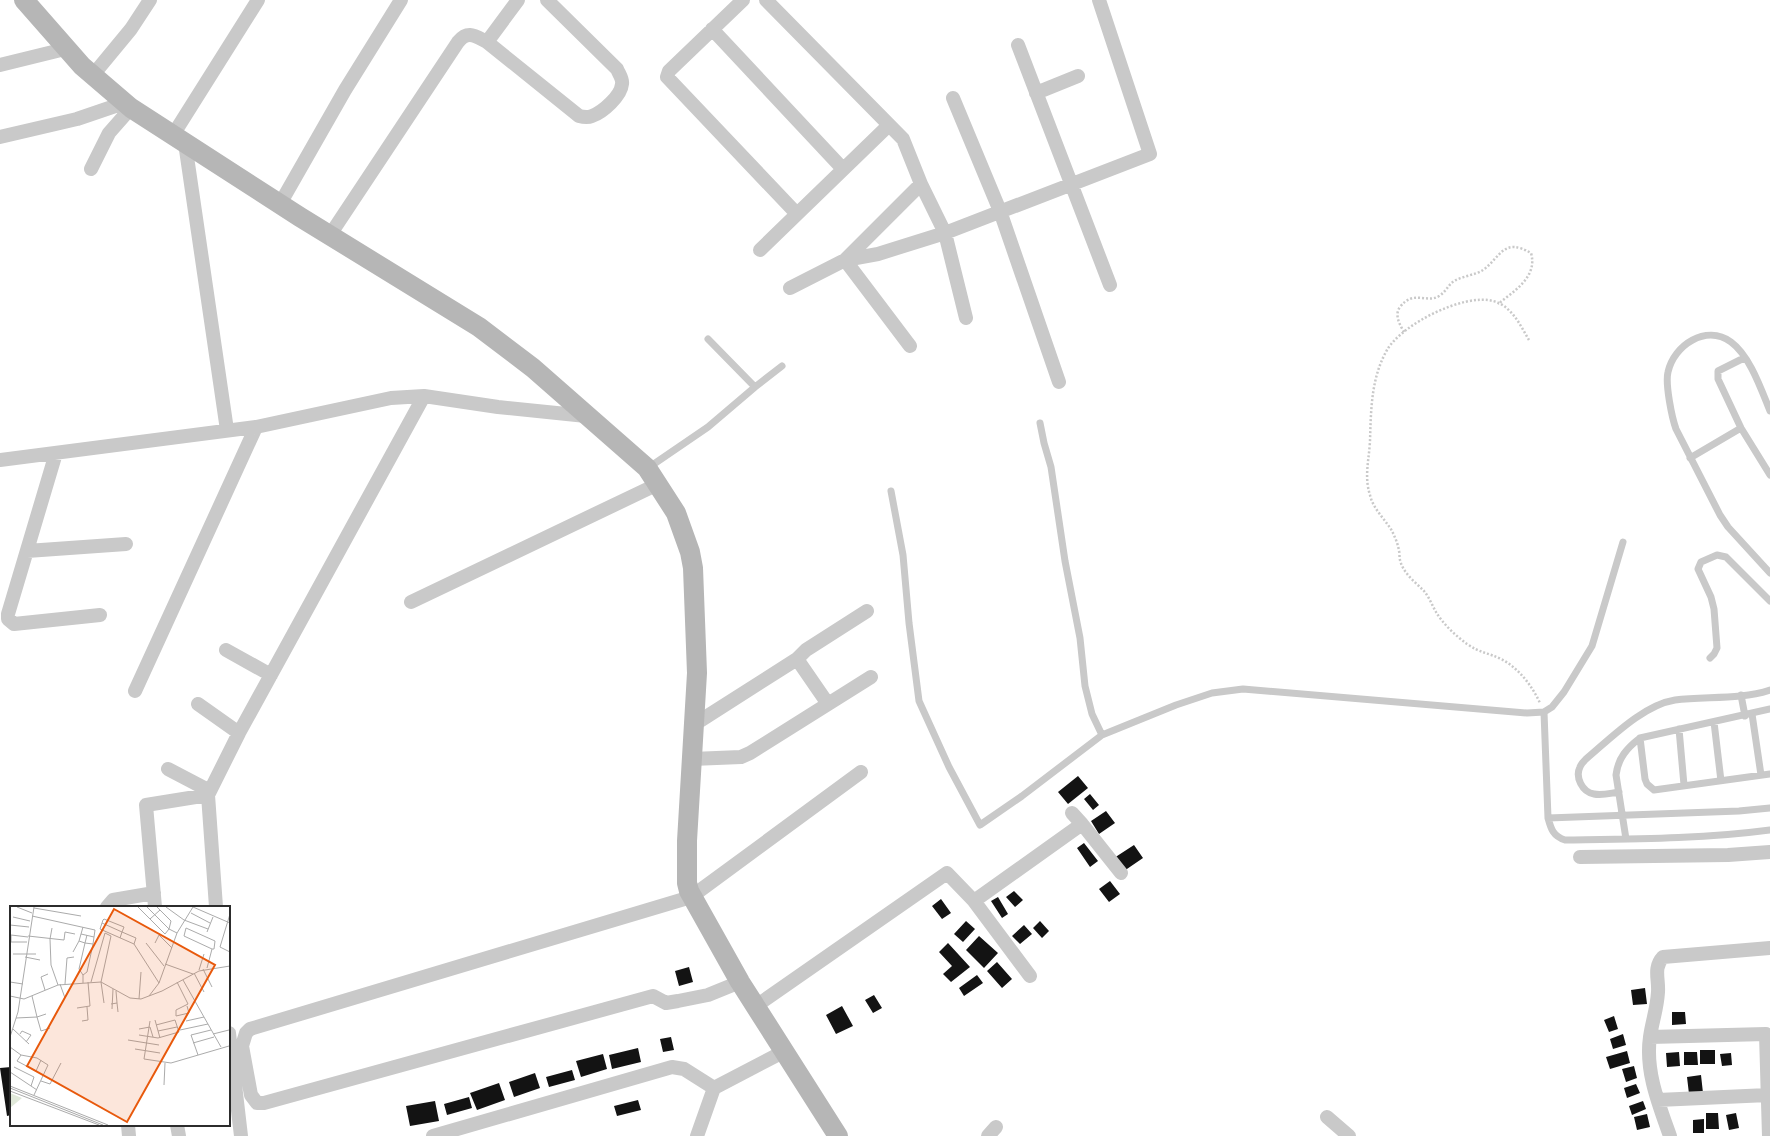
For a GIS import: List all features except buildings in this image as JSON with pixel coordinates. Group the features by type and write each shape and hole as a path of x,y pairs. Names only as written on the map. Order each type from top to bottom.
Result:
{"street":[{"path":"24,0 66,48 127,106 280,204 479,327 533,368 586,416 612,437 653,476 676,513 683,531 692,568 697,673 687,841 688,883 691,898 783,1052 838,1136"},
{"path":"93,75 131,29 150,0"},
{"path":"227,430 179,139 258,0"},
{"path":"280,204 345,90 401,0"},
{"path":"488,42 518,0"},
{"path":"330,235 462,37 471,35 488,42 579,116 591,117 600,112 618,94 622,85 621,77 617,70 547,0"},
{"path":"743,0 669,71 667,77 797,214"},
{"path":"766,0 903,139 921,184 945,233 966,318"},
{"path":"790,288 845,260 878,254 945,233 1150,154 1099,0"},
{"path":"712,29 843,169"},
{"path":"1018,45 1110,285"},
{"path":"0,65 66,48"},
{"path":"1036,94 1078,76"},
{"path":"953,98 1000,211 1059,382"},
{"path":"0,137 127,106"},
{"path":"91,169 109,133 127,106"},
{"path":"760,250 889,125"},
{"path":"845,260 921,184"},
{"path":"845,260 910,346"},
{"path":"0,460 256,426 391,398 424,396 498,407 586,416"},
{"path":"216,906 209,793 271,675 424,396"},
{"path":"135,691 256,426"},
{"path":"56,452 8,614 11,623 14,624 100,615"},
{"path":"411,602 653,476"},
{"path":"27,551 126,544"},
{"path":"695,724 797,659 806,650 867,611"},
{"path":"226,650 271,675"},
{"path":"797,659 828,704"},
{"path":"692,759 741,757 750,753 870,677"},
{"path":"198,704 240,733"},
{"path":"168,769 209,793"},
{"path":"740,982 708,995 666,1003 653,996 264,1103 257,1103 251,1095 242,1046 246,1033 250,1029 691,898 861,772"},
{"path":"155,906 146,805 209,793"},
{"path":"1072,813 1120,873"},
{"path":"974,901 1082,824"},
{"path":"1580,857 1728,855 1770,852"},
{"path":"756,1006 947,872 974,901 1030,976"},
{"path":"108,906 113,900 154,893"},
{"path":"1670,1136 1651,1080 1649,1061 1650,1037 1656,1014 1658,990 1656,966 1663,957 1770,948"},
{"path":"1650,1037 1766,1034 1770,1136"},
{"path":"230,1042 241,1136"},
{"path":"697,1136 714,1088 783,1052"},
{"path":"434,1136 672,1067 684,1069 714,1088"},
{"path":"1658,1100 1768,1095"},
{"path":"1327,1117 1349,1136"},
{"path":"128,1126 129,1136"},
{"path":"177,1126 178,1136"}],"lane":[{"path":"1770,411 1755,377 1744,358 1732,343 1721,336 1708,335 1696,338 1679,348 1668,371 1667,379 1673,421 1690,458 1720,515 1728,527 1770,573"},
{"path":"708,339 755,387"},
{"path":"1744,358 1722,367 1718,370 1717,374 1741,428 1770,475"},
{"path":"653,476 708,427 782,366"},
{"path":"1040,423 1051,467 1065,561 1080,638 1085,686 1092,714 1102,735"},
{"path":"1690,458 1741,428"},
{"path":"891,491 903,555 909,623 919,701 949,767 980,825 1022,796 1102,735 1212,693 1243,689 1527,713 1544,712 1552,707 1564,692 1592,646 1623,542"},
{"path":"1710,658 1717,648 1715,624 1711,596 1698,569 1701,562 1717,555 1726,557 1770,601"},
{"path":"1619,792 1595,795 1589,793 1583,789 1578,774 1580,767 1586,759 1636,718 1656,706 1674,701 1742,695 1770,690"},
{"path":"1742,695 1749,715 1761,775"},
{"path":"1626,839 1616,775 1617,766 1620,757 1640,738 1749,715 1770,709"},
{"path":"1544,712 1548,818 1551,829 1556,836 1565,840 1626,839 1770,830"},
{"path":"1714,722 1721,781"},
{"path":"1679,729 1684,786"},
{"path":"1640,738 1645,780 1654,790 1770,774"},
{"path":"1548,818 1623,814 1740,811 1770,808"}],"path":[{"path":"1404,332 1397,317 1399,308 1408,301 1416,297 1429,299 1438,298 1445,293 1452,282 1463,276 1481,271 1500,251 1510,248 1522,248 1531,253 1533,260 1532,271 1522,284 1498,304"},
{"path":"1529,340 1516,318 1507,309 1493,301 1474,300 1440,310 1404,332 1387,349 1373,389 1366,482 1370,498 1396,541 1400,560 1406,572 1424,591 1436,613 1455,634 1467,644 1480,652 1501,659 1521,675 1533,689 1544,712"}]}
